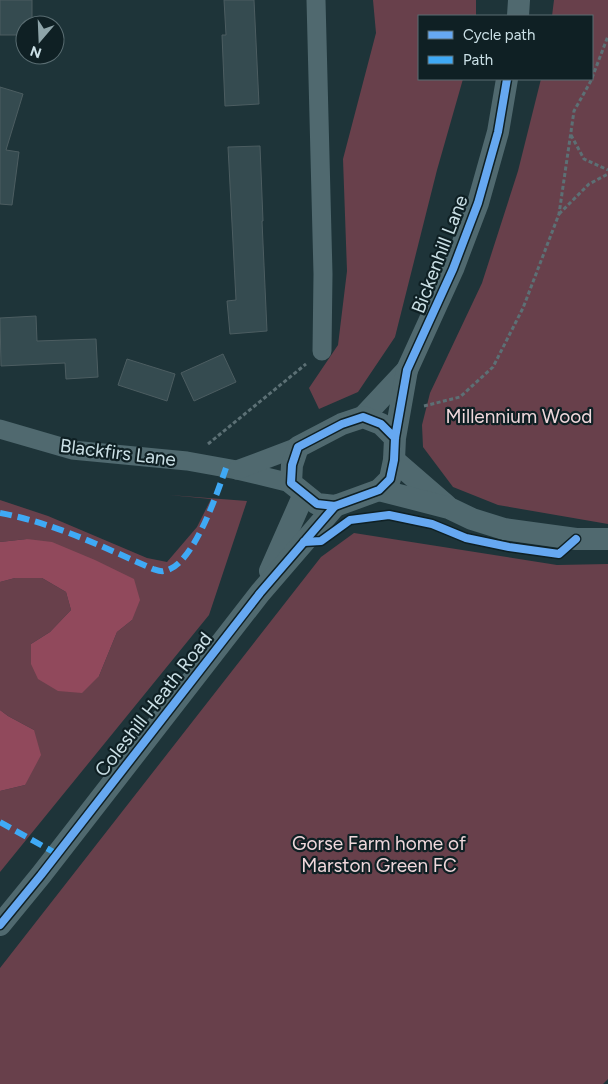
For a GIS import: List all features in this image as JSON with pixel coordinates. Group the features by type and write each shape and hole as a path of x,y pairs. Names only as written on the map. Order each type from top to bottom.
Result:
{"street":[{"path":"316,0 329,274 322,351"},
{"path":"518,15 520,0"},
{"name":"Bickenhill Lane","path":"394,449 407,370 453,269 478,203 498,132 507,80"},
{"name":"Bickenhill Lane","path":"363,417 407,370"},
{"path":"237,470 298,447 342,424 363,417 381,424 394,449 449,508"},
{"name":"Blackfirs Lane","path":"0,429 72,450 187,461 237,470 297,488"},
{"path":"298,447 292,465 297,488 317,504 335,506 379,490 390,479 394,449"},
{"name":"Coleshill Heath Road","path":"260,593 297,488"},
{"path":"379,490 449,508 472,519 504,529 576,538 608,539"},
{"name":"Coleshill Heath Road","path":"0,925 260,593 335,506"}],"path":[{"path":"593,75 608,36"},
{"path":"419,407 460,397 493,367 523,308 559,214 574,110 591,80"},
{"path":"559,214 589,184 608,172 584,159 571,135"},
{"path":"187,461 322,351"}],"green space":[{"path":"373,0 476,0 476,15 418,15 418,80 463,80 437,170 395,337 358,392 319,409 309,388 338,345 347,271 343,159 376,33"},
{"name":"Millennium Wood","path":"554,0 608,0 608,524 498,505 453,487 423,447 422,425 430,393 482,283 518,171 541,80 593,80 593,15 552,15"},
{"path":"169,495 247,501 209,615 0,872 0,791 25,785 34,730 0,710 0,582 15,578 42,578 66,592 71,610 50,632 31,644 99,676 117,632 132,620 27,539 0,542 0,500 48,516 147,558 167,562 197,527 211,499"},
{"name":"Gorse Farm home of Marston Green FC","path":"354,533 557,565 608,564 608,1079 603,1084 0,1084 0,968 321,557"}],"shaded area":[{"path":"27,539 52,542 134,579 140,600 132,620 117,632 99,676 82,693 58,691 38,679 31,664 31,644 50,632 71,610 66,592 42,578 15,578 0,582 0,542"},
{"path":"0,710 34,730 41,755 25,785 0,791"}],"building":[{"path":"0,0 32,0 32,15 15,15 15,35 0,35"},
{"path":"224,0 254,0 259,104 225,106 222,35 226,35"},
{"path":"0,87 23,94 6,150 19,152 12,205 0,204"},
{"path":"260,146 267,331 230,334 227,301 236,300 228,147"},
{"path":"36,316 37,341 96,339 98,377 66,379 65,363 1,366 0,318"},
{"path":"223,354 236,382 194,401 181,373"},
{"path":"127,359 175,374 167,401 118,385"}],"marked path":[{"path":"0,513 59,529 153,569 163,571 175,566 185,557 194,543 210,511 226,468"},
{"path":"0,822 57,854"}],"cycle path":[{"path":"395,438 407,370 453,269 478,203 498,132 507,80"},
{"path":"363,417 381,424 395,438 394,460 390,479 379,490 335,506 317,504 291,483 292,465 298,447 342,424 363,417"},
{"path":"0,925 260,593 335,506"},
{"path":"304,542 321,541 350,520 389,515 432,524 466,538 509,547 559,554 576,539"}]}
